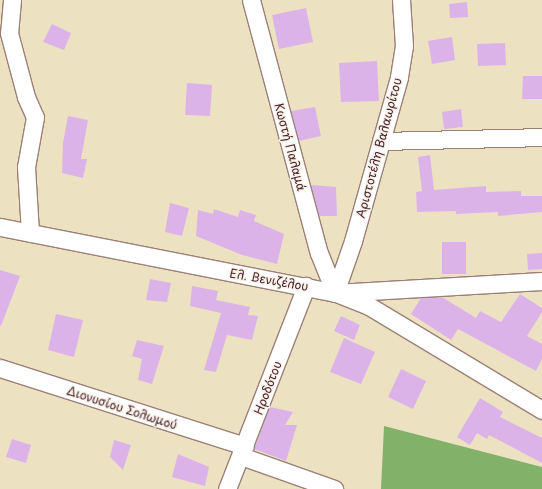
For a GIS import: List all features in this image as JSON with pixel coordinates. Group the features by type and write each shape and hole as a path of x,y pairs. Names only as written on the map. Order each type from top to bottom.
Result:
{"street":[{"path":"12,0 9,33 26,97 35,117 26,167 30,233"},
{"name":"Κωστή Παλαμά","path":"251,0 319,253 335,293"},
{"name":"Αριστοτέλη Βαλαωρίτου","path":"335,293 353,242 381,141 404,46 401,0"},
{"path":"381,141 542,137"},
{"name":"Ελ. Βενιζέλου","path":"0,227 306,286 335,293 542,281"},
{"name":"Ηροδότου","path":"227,489 306,286"},
{"path":"335,293 369,306 542,410"},
{"name":"Διονυσίου Σολωμού","path":"0,368 243,451 334,489"}],"green space":[{"path":"384,426 542,467 542,489 381,489"}],"building":[{"path":"467,2 468,17 450,18 449,4"},
{"path":"306,8 313,42 279,49 272,15"},
{"path":"52,24 71,33 64,50 43,42"},
{"path":"452,37 455,60 432,64 428,41"},
{"path":"505,43 506,65 478,66 477,44"},
{"path":"377,61 379,101 341,102 339,63"},
{"path":"523,76 542,76 542,99 522,99"},
{"path":"187,83 212,85 210,116 185,115"},
{"path":"315,107 321,136 299,141 291,111"},
{"path":"461,109 463,127 444,129 442,112"},
{"path":"68,116 88,120 81,159 87,159 83,178 62,173 63,143"},
{"path":"430,155 434,190 486,186 486,192 521,191 521,196 542,196 542,212 498,216 498,212 456,214 456,211 417,212 416,192 422,191 418,157"},
{"path":"311,185 336,187 337,216 319,216"},
{"path":"170,203 189,208 182,236 165,232"},
{"path":"214,209 238,217 240,210 256,215 254,221 284,234 277,264 242,255 196,236 198,210 213,214"},
{"path":"442,242 466,242 466,274 442,274"},
{"path":"542,253 542,269 528,270 527,254"},
{"path":"0,270 20,276 1,326 0,325"},
{"path":"150,279 171,283 167,302 146,300"},
{"path":"192,286 218,291 216,300 250,307 248,315 258,316 252,340 227,335 216,372 204,370 221,313 190,306"},
{"path":"520,294 542,308 542,312 527,336 542,344 542,359 536,371 458,329 451,340 411,314 421,298 442,297 476,318 480,311 501,322"},
{"path":"56,314 83,320 74,357 48,350"},
{"path":"341,316 360,325 354,340 334,331"},
{"path":"344,338 375,352 361,384 330,372"},
{"path":"137,340 164,346 152,384 138,380 142,359 132,356"},
{"path":"401,369 426,381 413,409 388,397"},
{"path":"480,398 503,412 500,417 542,438 542,463 489,435 487,439 477,433 470,445 457,437"},
{"path":"270,407 293,412 285,425 297,425 286,461 254,449"},
{"path":"12,439 31,445 26,463 6,457"},
{"path":"114,440 131,445 123,470 110,457"},
{"path":"178,454 209,467 205,486 172,477"}]}
